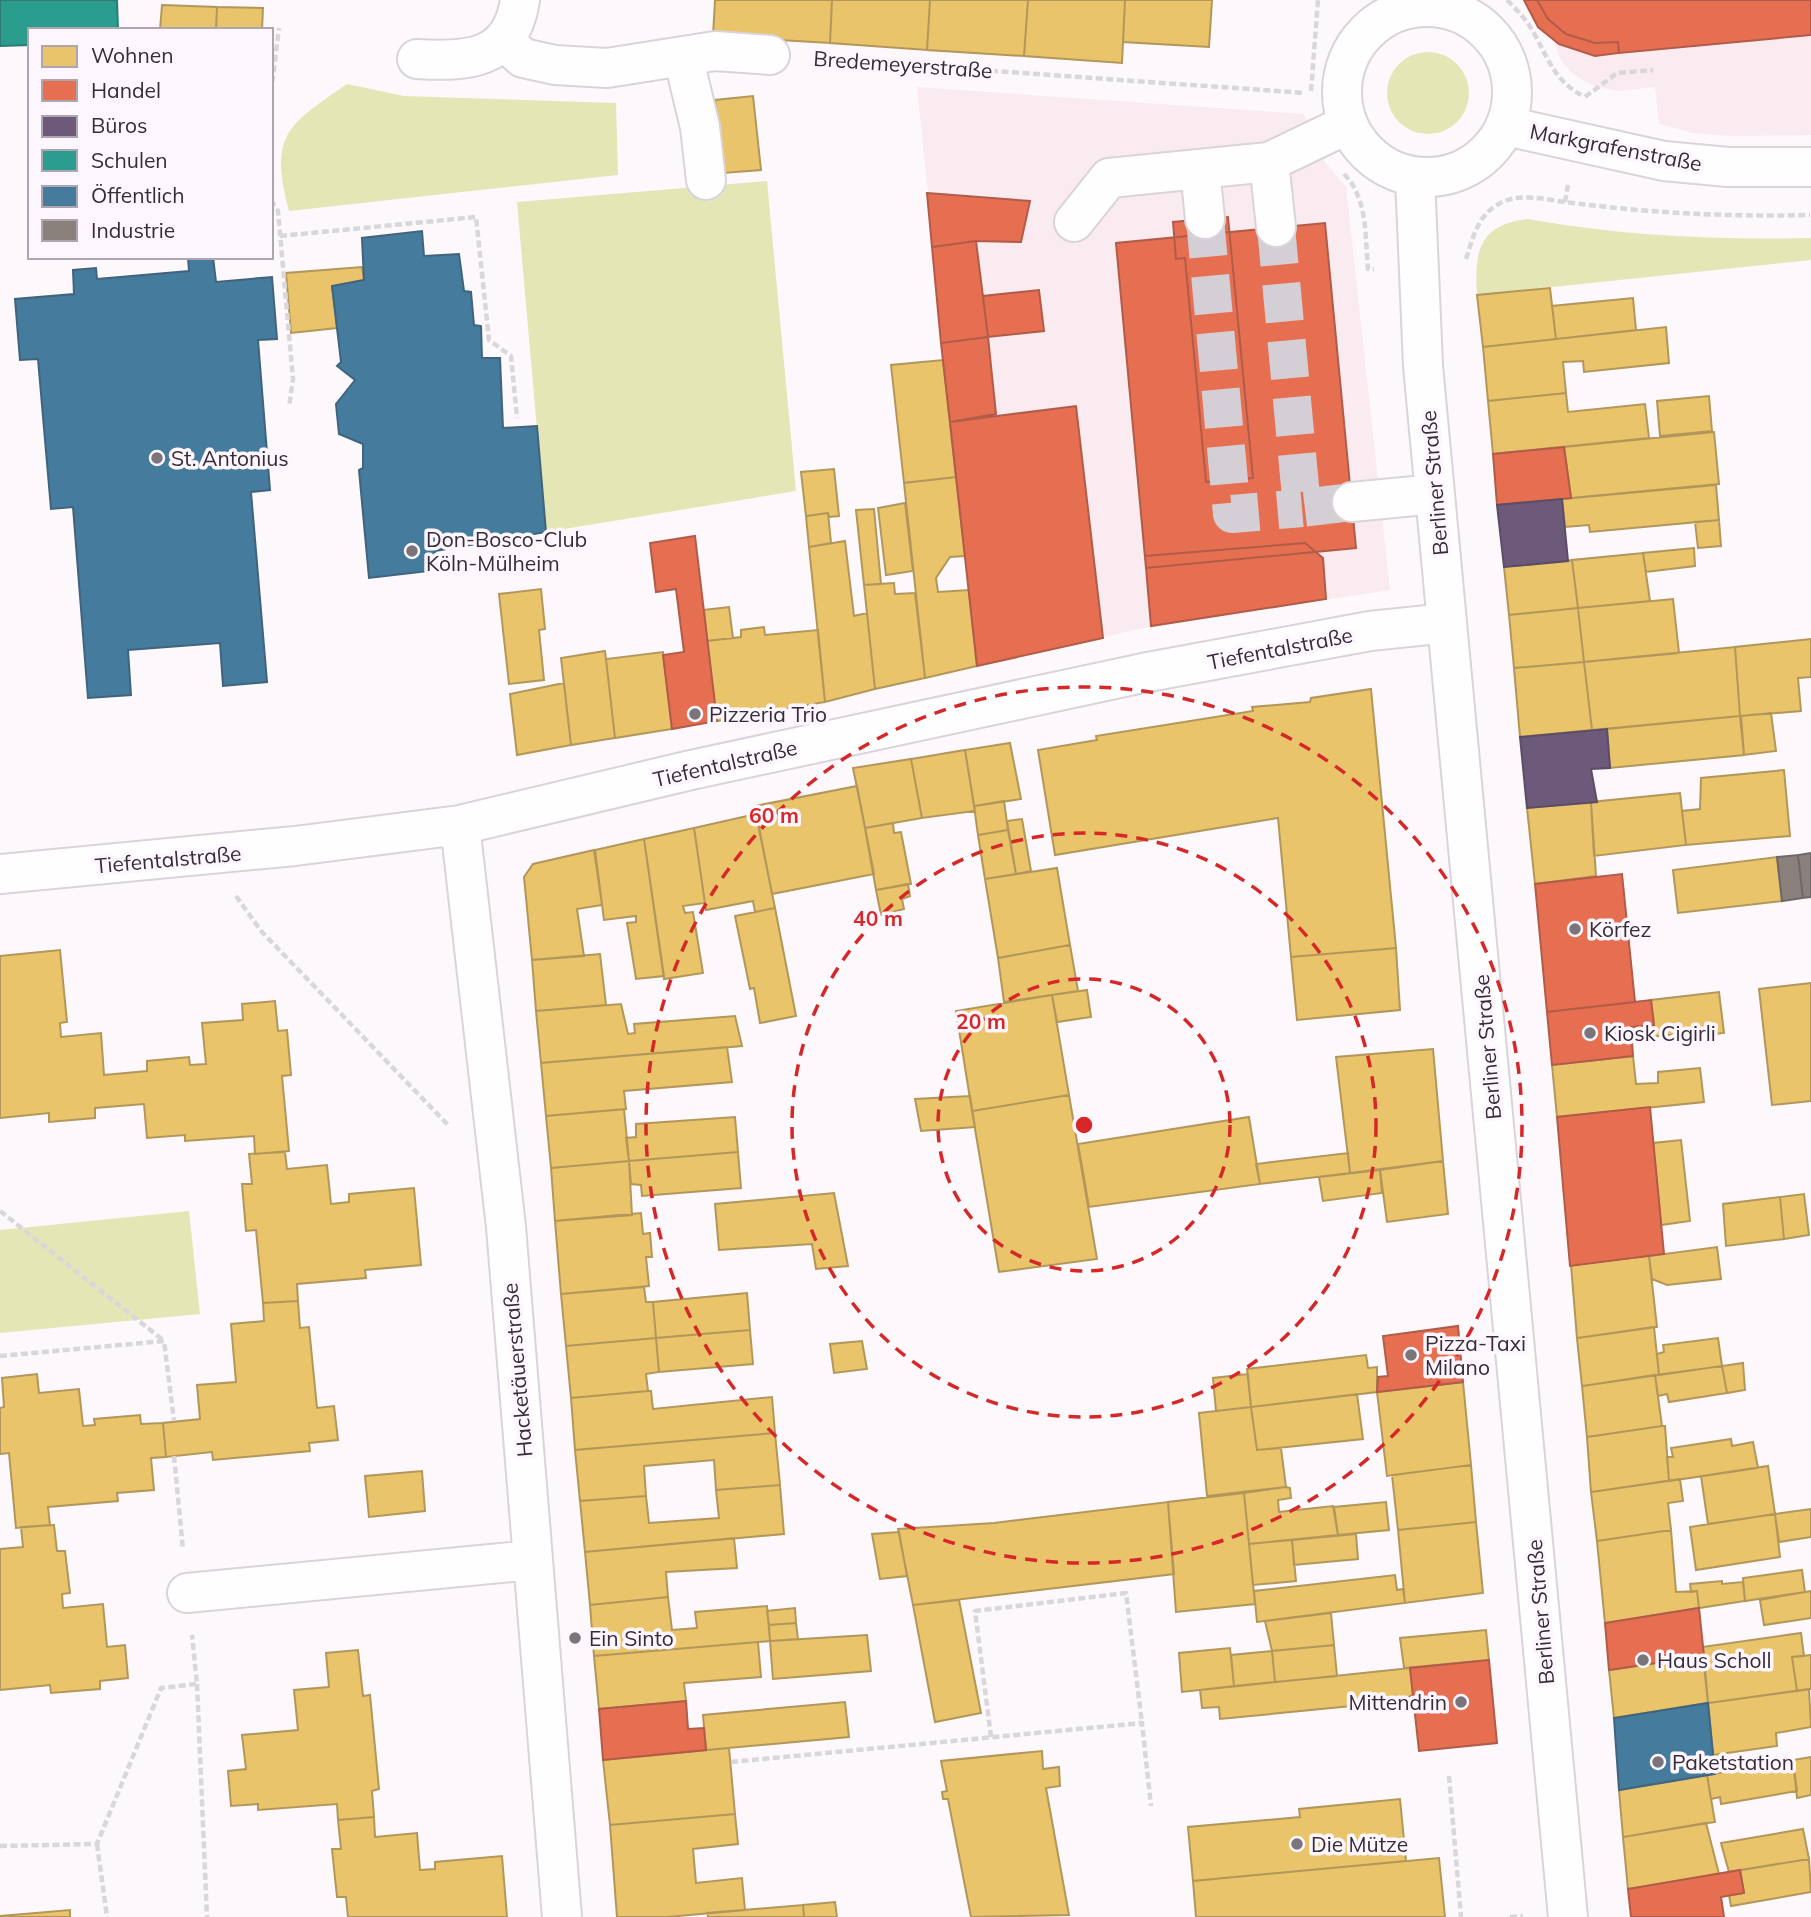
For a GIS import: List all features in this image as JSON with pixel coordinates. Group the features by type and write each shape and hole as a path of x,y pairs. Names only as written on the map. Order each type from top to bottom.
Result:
{"street":[{"path":"417,60 453,61 482,55 504,41 516,22 520,0"},
{"path":"1392,7 1443,8 1467,17 1488,32 1503,52 1511,76 1513,101 1506,125 1491,149 1469,167 1443,176 1415,177 1393,171 1375,160 1359,143 1348,124 1342,96 1350,57 1392,7"},
{"path":"504,41 523,58 555,65 607,68 715,51 770,55"},
{"path":"683,56 700,127 706,180"},
{"path":"1074,222 1110,178 1269,162 1348,124"},
{"name":"Markgrafenstraße","path":"1506,125 1664,161 1728,167 1811,167"},
{"path":"1269,162 1276,227"},
{"path":"1200,170 1205,219"},
{"name":"Berliner Straße","path":"1415,177 1423,366 1569,1917"},
{"path":"1352,502 1435,494"},
{"name":"Tiefentalstraße","path":"0,874 208,855 460,825 691,769 1143,673 1370,631 1447,623"},
{"name":"Hacketäuerstraße","path":"460,825 499,1169 562,1917"},
{"path":"187,1593 533,1560"}],"path":[{"path":"1507,0 1535,33 1550,68 1565,85 1585,97 1617,74 1653,70"},
{"path":"273,77 279,28"},
{"name":"Bredemeyerstraße","path":"770,55 1311,94"},
{"path":"1418,265 1465,260 1478,222 1498,204 1525,197 1658,214 1728,217 1811,215"},
{"path":"273,203 278,211 293,379 289,407"},
{"path":"280,236 476,217 489,340 511,356 517,418"},
{"path":"208,855 261,931 438,1116 499,1169"},
{"path":"0,1211 164,1341 174,1422"},
{"path":"0,1356 164,1341"},
{"path":"991,1737 975,1611 1126,1593 1151,1806"},
{"path":"197,1684 207,1917"},
{"path":"107,1917 97,1844 160,1688"},
{"path":"731,1762 1142,1723"},
{"path":"1449,1776 1461,1917"},
{"path":"0,1846 97,1844"}],"shaded area":[{"path":"1811,0 1811,135 1730,136 1693,133 1659,124 1655,87 1617,91 1594,86 1574,75 1562,62 1547,25"},
{"path":"917,87 1304,114 1318,154 1346,187 1390,590 1148,627 977,666"}],"green space":[{"path":"1420,52 1436,52 1451,59 1462,70 1469,85 1466,109 1457,122 1436,134 1420,134 1405,127 1394,116 1387,101 1387,85 1394,70 1405,59"},
{"path":"347,84 404,96 616,103 618,175 289,211 281,164 288,134 298,121"},
{"path":"767,181 796,491 546,532 517,202"},
{"path":"1528,219 1669,236 1811,238 1811,260 1477,295 1477,266 1483,243 1499,227"},
{"path":"189,1211 200,1314 0,1333 0,1230"}],"building: Wohnen":[{"path":"715,0 832,0 830,43 713,36"},
{"path":"832,0 930,0 927,50 830,43"},
{"path":"930,0 1028,0 1024,56 927,50"},
{"path":"1028,0 1125,0 1122,63 1024,56"},
{"path":"1125,0 1212,0 1209,47 1123,42"},
{"path":"162,5 217,7 216,28 160,28"},
{"path":"217,7 263,8 262,28 216,28"},
{"path":"753,96 761,170 723,173 715,100"},
{"path":"362,267 364,280 332,286 337,328 291,333 286,273"},
{"path":"1550,288 1556,339 1483,347 1477,295"},
{"path":"1633,298 1636,330 1556,339 1552,306"},
{"path":"1666,327 1669,363 1584,372 1583,361 1563,362 1566,393 1488,401 1483,347"},
{"path":"943,360 956,477 904,483 891,365"},
{"path":"1566,393 1568,412 1645,404 1649,438 1493,454 1488,401"},
{"path":"1709,396 1712,431 1660,436 1657,401"},
{"path":"1714,432 1719,484 1571,498 1564,447"},
{"path":"834,469 839,516 829,517 828,513 806,516 801,472"},
{"path":"956,477 965,556 950,557 936,578 938,592 969,590 977,666 925,678 904,483"},
{"path":"1716,485 1719,520 1590,532 1589,525 1565,527 1562,499"},
{"path":"905,503 913,571 886,575 878,508"},
{"path":"874,509 881,584 864,585 856,510"},
{"path":"828,513 831,543 809,547 806,516"},
{"path":"1719,520 1721,546 1698,548 1695,522"},
{"path":"845,541 854,616 867,613 875,689 825,702 809,547"},
{"path":"1694,548 1695,566 1646,572 1643,553"},
{"path":"1643,553 1650,601 1578,608 1572,560"},
{"path":"1572,560 1578,608 1509,615 1504,567"},
{"path":"894,583 895,594 915,593 925,678 875,689 864,585"},
{"path":"541,589 545,629 539,630 544,680 509,684 499,594"},
{"path":"1673,599 1679,653 1584,662 1578,608"},
{"path":"729,607 733,638 707,641 704,610"},
{"path":"1578,608 1584,662 1514,668 1509,615"},
{"path":"764,627 765,635 818,630 825,702 717,721 707,641 741,637 741,630"},
{"path":"1811,639 1811,677 1798,678 1801,711 1740,716 1735,647"},
{"path":"1735,647 1740,716 1592,730 1584,662"},
{"path":"605,651 615,738 571,745 561,658"},
{"path":"663,652 672,729 615,738 606,659"},
{"path":"1584,662 1592,730 1520,737 1514,668"},
{"path":"564,683 571,745 517,755 510,694"},
{"path":"1371,689 1396,948 1291,957 1278,818 1055,855 1038,750 1097,740 1096,736 1253,711 1252,707 1310,702 1311,698"},
{"path":"1771,713 1776,751 1744,755 1741,716"},
{"path":"1740,716 1744,755 1610,768 1607,729"},
{"path":"1010,743 1021,799 974,806 965,750"},
{"path":"965,750 975,811 922,818 911,759"},
{"path":"911,759 922,818 865,828 853,768"},
{"path":"1784,770 1790,836 1686,845 1682,811 1700,809 1701,778"},
{"path":"857,786 874,874 772,894 755,806"},
{"path":"1680,793 1686,845 1594,856 1591,802"},
{"path":"1004,801 1008,830 978,835 974,806"},
{"path":"1591,802 1596,876 1535,884 1527,808"},
{"path":"756,814 775,908 755,912 753,901 706,910 694,828"},
{"path":"1022,819 1031,871 1016,874 1007,821"},
{"path":"893,823 894,833 901,832 911,884 876,890 865,828"},
{"path":"694,828 705,903 683,906 685,913 693,912 703,973 664,979 644,839"},
{"path":"1008,830 1016,874 985,879 978,835"},
{"path":"644,839 664,976 636,979 627,923 636,922 636,916 604,920 595,850"},
{"path":"594,850 602,905 577,909 584,956 532,960 524,877 533,864"},
{"path":"1777,857 1782,901 1678,913 1673,870"},
{"path":"1057,868 1070,945 998,958 985,879"},
{"path":"908,884 910,896 902,899 904,909 881,915 876,890"},
{"path":"775,908 796,1016 760,1023 754,988 750,989 735,916"},
{"path":"1070,945 1078,991 1004,1002 998,958"},
{"path":"1396,948 1400,1010 1297,1020 1291,957"},
{"path":"60,950 67,1022 60,1023 61,1037 101,1033 104,1075 147,1071 147,1061 189,1057 190,1065 206,1064 202,1023 243,1020 242,1004 275,1001 278,1031 287,1030 291,1075 282,1076 289,1151 255,1154 254,1136 185,1141 185,1135 147,1138 144,1104 95,1108 95,1118 49,1122 49,1113 0,1118 0,956"},
{"path":"600,954 606,1005 536,1011 532,960"},
{"path":"1811,983 1811,1101 1772,1105 1759,989"},
{"path":"1087,990 1091,1017 1057,1022 1052,995"},
{"path":"1719,992 1724,1033 1699,1036 1698,1032 1631,1039 1631,1027 1654,1025 1651,1000"},
{"path":"1052,995 1069,1095 972,1111 956,1011"},
{"path":"621,1004 628,1034 635,1033 634,1024 735,1016 742,1046 541,1063 536,1011"},
{"path":"727,1047 732,1082 624,1091 626,1109 546,1116 541,1063"},
{"path":"1433,1049 1443,1161 1350,1173 1336,1057"},
{"path":"1633,1056 1636,1084 1658,1083 1658,1072 1700,1068 1704,1102 1557,1117 1552,1065"},
{"path":"1069,1095 1097,1259 999,1272 972,1111"},
{"path":"970,1096 975,1127 921,1131 915,1099"},
{"path":"624,1109 629,1161 551,1168 546,1116"},
{"path":"735,1117 738,1152 629,1161 626,1138 636,1137 636,1124"},
{"path":"1249,1117 1260,1184 1089,1207 1078,1144"},
{"path":"1681,1140 1690,1221 1661,1225 1653,1143"},
{"path":"285,1152 287,1169 327,1165 331,1204 349,1202 349,1194 414,1188 421,1265 365,1270 366,1278 297,1284 298,1301 263,1303 256,1230 246,1231 242,1184 252,1184 249,1154"},
{"path":"738,1152 741,1188 642,1196 641,1185 631,1184 629,1161"},
{"path":"1348,1153 1350,1173 1260,1184 1256,1164"},
{"path":"629,1161 632,1215 555,1221 551,1168"},
{"path":"1443,1161 1448,1214 1387,1222 1380,1170"},
{"path":"1380,1170 1382,1193 1323,1201 1319,1177"},
{"path":"834,1193 848,1266 816,1269 812,1244 719,1250 715,1204"},
{"path":"1804,1194 1809,1235 1784,1239 1780,1197"},
{"path":"1780,1197 1784,1239 1726,1246 1723,1204"},
{"path":"641,1213 643,1234 650,1233 652,1257 646,1257 649,1286 561,1294 555,1221"},
{"path":"1717,1247 1721,1279 1667,1285 1652,1279 1649,1256"},
{"path":"1649,1256 1657,1327 1577,1338 1571,1265"},
{"path":"644,1287 646,1302 653,1302 656,1338 566,1346 561,1294"},
{"path":"747,1293 750,1330 656,1338 653,1302"},
{"path":"298,1301 300,1328 309,1327 317,1408 334,1406 338,1440 309,1443 310,1451 213,1460 212,1452 166,1457 163,1423 200,1419 197,1385 236,1382 231,1324 264,1321 263,1303"},
{"path":"1654,1327 1659,1375 1582,1386 1577,1338"},
{"path":"750,1330 753,1364 659,1372 656,1338"},
{"path":"656,1338 659,1372 646,1374 648,1391 571,1398 566,1346"},
{"path":"1718,1338 1722,1366 1659,1375 1657,1354 1664,1352 1663,1345"},
{"path":"862,1341 867,1369 834,1373 830,1344"},
{"path":"1366,1355 1368,1368 1377,1367 1377,1392 1251,1407 1247,1369"},
{"path":"1743,1363 1745,1390 1727,1393 1722,1366"},
{"path":"1722,1366 1727,1393 1669,1402 1667,1394 1658,1396 1655,1375"},
{"path":"37,1374 39,1393 79,1389 83,1426 95,1425 94,1419 140,1415 141,1424 163,1423 166,1457 151,1458 154,1490 117,1493 118,1501 48,1507 50,1525 16,1528 9,1453 0,1454 0,1408 4,1407 2,1378"},
{"path":"1248,1374 1251,1407 1216,1411 1213,1378"},
{"path":"1655,1375 1662,1426 1587,1437 1582,1386"},
{"path":"1463,1382 1471,1465 1387,1476 1377,1392"},
{"path":"651,1391 653,1409 772,1397 775,1433 575,1450 571,1398"},
{"path":"1357,1394 1363,1439 1257,1450 1251,1407"},
{"path":"1251,1407 1257,1450 1281,1448 1286,1487 1207,1496 1199,1413"},
{"path":"1665,1426 1669,1481 1591,1492 1587,1437"},
{"path":"775,1433 780,1485 716,1490 714,1460 644,1466 646,1496 580,1501 575,1450"},
{"path":"1731,1439 1732,1446 1753,1442 1758,1468 1669,1481 1667,1457 1673,1457 1671,1448"},
{"path":"1471,1465 1476,1522 1398,1530 1392,1475"},
{"path":"1768,1466 1775,1514 1708,1524 1701,1476"},
{"path":"422,1471 425,1511 369,1517 365,1476"},
{"path":"1680,1479 1683,1501 1668,1503 1671,1530 1597,1541 1591,1492"},
{"path":"780,1485 784,1534 585,1552 580,1501 646,1496 649,1523 719,1518 716,1490"},
{"path":"1290,1488 1291,1498 1278,1500 1279,1512 1333,1506 1338,1535 1249,1544 1244,1493"},
{"path":"1244,1493 1255,1604 1176,1612 1168,1502"},
{"path":"1168,1502 1174,1574 913,1605 898,1529 994,1523"},
{"path":"1386,1502 1389,1530 1338,1535 1334,1507"},
{"path":"1811,1509 1811,1537 1779,1542 1775,1514"},
{"path":"1775,1514 1780,1557 1696,1570 1690,1527"},
{"path":"1476,1522 1483,1593 1405,1603 1398,1530"},
{"path":"54,1525 57,1551 65,1551 70,1593 62,1594 63,1608 103,1604 107,1647 125,1645 128,1678 100,1681 100,1689 51,1693 50,1685 0,1690 0,1549 23,1547 21,1527"},
{"path":"1671,1530 1676,1592 1697,1591 1699,1608 1605,1623 1597,1541"},
{"path":"899,1532 907,1576 880,1579 872,1534"},
{"path":"1356,1534 1358,1559 1294,1565 1292,1540"},
{"path":"734,1538 737,1568 666,1572 668,1597 590,1605 585,1552"},
{"path":"1292,1540 1296,1581 1253,1585 1249,1544"},
{"path":"1802,1570 1805,1592 1745,1601 1743,1578"},
{"path":"1395,1575 1397,1590 1403,1589 1405,1603 1257,1622 1254,1591"},
{"path":"1722,1581 1722,1584 1743,1582 1745,1601 1699,1608 1697,1591 1691,1592 1690,1584"},
{"path":"1811,1591 1811,1618 1764,1625 1760,1600"},
{"path":"668,1597 672,1630 697,1628 695,1612 767,1606 770,1641 594,1656 590,1605"},
{"path":"959,1600 981,1713 935,1722 913,1605"},
{"path":"795,1608 796,1623 769,1625 767,1611"},
{"path":"1331,1613 1334,1645 1272,1651 1265,1621"},
{"path":"796,1623 798,1639 770,1641 769,1625"},
{"path":"1486,1630 1489,1660 1404,1668 1400,1638"},
{"path":"1801,1633 1804,1656 1792,1657 1797,1691 1708,1703 1702,1647"},
{"path":"867,1635 871,1671 773,1679 770,1641"},
{"path":"758,1642 761,1677 684,1683 686,1701 599,1709 594,1656"},
{"path":"1334,1645 1337,1676 1275,1682 1272,1651"},
{"path":"1230,1648 1234,1686 1182,1692 1179,1653"},
{"path":"358,1650 363,1696 370,1695 379,1789 372,1791 374,1817 338,1820 337,1804 258,1810 258,1804 231,1806 228,1771 246,1769 242,1735 298,1730 294,1690 329,1687 326,1653"},
{"path":"1272,1651 1275,1682 1234,1686 1231,1655"},
{"path":"1811,1655 1811,1689 1797,1691 1792,1657"},
{"path":"1704,1656 1708,1703 1614,1718 1609,1670"},
{"path":"1410,1668 1413,1694 1403,1701 1220,1719 1219,1707 1202,1708 1200,1690"},
{"path":"1809,1689 1811,1727 1776,1733 1777,1746 1713,1755 1708,1703"},
{"path":"845,1702 849,1737 706,1750 703,1715"},
{"path":"729,1748 735,1814 610,1825 603,1760"},
{"path":"1042,1751 1043,1769 1059,1767 1060,1786 1046,1788 1069,1915 971,1917 948,1799 943,1799 942,1792 947,1791 941,1761"},
{"path":"1811,1757 1811,1795 1797,1798 1793,1760"},
{"path":"1793,1760 1797,1791 1721,1804 1720,1797 1711,1799 1707,1775"},
{"path":"1707,1775 1715,1822 1623,1837 1619,1790"},
{"name":"Die Mütze","path":"1400,1799 1406,1861 1193,1881 1188,1827 1300,1817 1299,1809"},
{"path":"735,1814 738,1844 693,1849 696,1883 742,1878 745,1910 667,1917 617,1917 610,1825"},
{"path":"374,1817 375,1837 417,1833 420,1870 435,1869 435,1862 502,1856 507,1917 348,1917 346,1897 337,1897 332,1849 341,1849 338,1820"},
{"path":"1706,1823 1719,1874 1628,1889 1623,1837"},
{"path":"1803,1829 1809,1859 1729,1872 1721,1843"},
{"path":"1439,1858 1445,1917 1196,1917 1193,1881"},
{"path":"1809,1859 1811,1892 1731,1906 1729,1895 1744,1893 1740,1870"},
{"path":"835,1902 837,1917 804,1917 803,1905"},
{"path":"803,1905 804,1917 708,1917 707,1913"},
{"path":"70,1910 70,1917 0,1917 0,1916"}],"building: Handel":[{"path":"1524,0 1537,0 1548,19 1566,34 1595,43 1618,42 1619,53 1595,56 1559,44 1538,27"},
{"path":"1537,0 1811,0 1811,35 1619,53 1618,42 1595,43 1566,34 1548,19"},
{"path":"927,193 1030,201 1021,242 976,241 932,247"},
{"path":"1228,217 1253,478 1206,482 1185,258 1176,259 1173,222"},
{"path":"1325,223 1356,548 1146,568 1116,243"},
{"path":"976,241 988,337 941,343 932,247"},
{"path":"1039,290 1044,331 988,337 983,296"},
{"path":"988,337 996,414 950,422 941,343"},
{"path":"1076,406 1103,638 977,666 950,422"},
{"path":"1564,447 1571,498 1497,505 1493,454"},
{"path":"695,536 717,721 672,729 663,655 684,652 676,589 656,592 650,543"},
{"path":"1305,543 1323,558 1326,599 1151,626 1145,556"},
{"path":"1622,874 1635,1002 1547,1012 1535,884"},
{"name":"Kiosk Cigirli","path":"1651,1000 1654,1025 1631,1027 1633,1056 1552,1065 1547,1012"},
{"path":"1650,1107 1664,1254 1570,1266 1557,1117"},
{"path":"1458,1326 1463,1382 1377,1392 1378,1377 1388,1376 1383,1336"},
{"path":"1699,1608 1704,1656 1609,1670 1605,1623"},
{"path":"1489,1660 1497,1743 1419,1751 1410,1668"},
{"path":"686,1701 688,1729 704,1728 706,1750 603,1760 599,1709"},
{"path":"1740,1870 1744,1893 1721,1897 1724,1917 1631,1917 1628,1889"}],"building: Büros":[{"path":"1562,499 1568,561 1504,567 1497,505"},
{"path":"1607,729 1610,768 1591,769 1597,802 1527,808 1520,737"}],"building: Schulen":[{"path":"0,0 117,0 118,28 28,28 28,45 0,46"}],"building: Öffentlich":[{"path":"422,231 424,256 459,254 464,291 471,292 474,325 481,326 482,358 500,358 503,428 537,426 546,532 435,551 438,570 369,578 359,470 363,468 363,444 339,434 336,404 355,380 337,366 341,362 332,286 364,280 362,238"},
{"name":"St. Antonius","path":"188,259 213,259 216,282 272,277 277,339 258,340 270,490 251,492 267,682 223,686 220,643 128,650 131,695 88,698 73,507 51,509 38,359 20,360 15,299 74,294 73,270 96,268 97,279 189,271"},
{"path":"1708,1703 1715,1774 1619,1790 1614,1718"}],"building: Industrie":[{"path":"1811,853 1811,897 1803,898 1798,855"},
{"path":"1798,855 1803,898 1782,901 1777,857"}],"tunnel":[{"path":"1205,219 1232,514 1302,508"},
{"path":"1276,227 1302,508 1352,502"}],"place":[{"name":"St. Antonius","path":"157,458"},
{"name":"Don-Bosco-Club Köln-Mülheim","path":"412,551"},
{"name":"Pizzeria Trio","path":"695,714"},
{"name":"Körfez","path":"1575,929"},
{"name":"Kiosk Cigirli","path":"1590,1033"},
{"name":"Pizza-Taxi Milano","path":"1411,1355"},
{"name":"Ein Sinto","path":"575,1638"},
{"name":"Haus Scholl","path":"1643,1660"},
{"name":"Mittendrin","path":"1461,1702"},
{"name":"Paketstation","path":"1658,1762"},
{"name":"Die Mütze","path":"1297,1844"}]}
